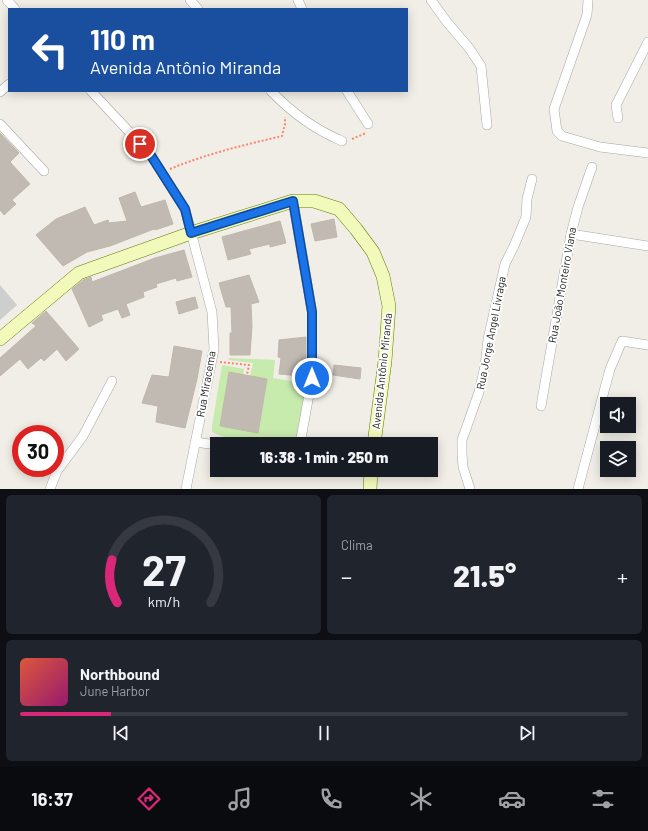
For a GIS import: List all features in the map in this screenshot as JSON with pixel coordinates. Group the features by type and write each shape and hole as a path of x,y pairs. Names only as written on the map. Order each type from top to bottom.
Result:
{"street":[{"path":"7,0 14,8"},
{"path":"190,0 197,8"},
{"path":"431,0 469,48 481,66 487,125"},
{"path":"588,0 587,15 554,109 557,131 562,136 600,147 648,153"},
{"path":"618,118 616,105 648,42"},
{"path":"0,92 8,85"},
{"name":"Rua Miracema","path":"92,92 150,154 185,209 212,312 214,349 186,489"},
{"path":"272,92 284,104 313,125 330,136 342,141"},
{"path":"348,92 368,124"},
{"path":"0,124 44,171"},
{"name":"Rua João Monteiro Viana","path":"541,406 571,234 578,207 592,167"},
{"name":"Rua Jorge Angel Livraga","path":"470,489 463,468 462,440 480,392 488,339 505,264 526,217 527,199 532,179"},
{"path":"293,201 312,312 312,378 301,437"},
{"name":"Avenida Antônio Miranda","path":"0,339 79,273 191,233 293,201 314,201 339,209 373,252 383,276 389,306 385,361 375,437"},
{"path":"571,234 648,246"},
{"path":"578,489 610,369 622,341 648,345"},
{"path":"50,489 57,471 83,436 112,381"},
{"path":"195,442 210,444"},
{"path":"370,489 371,477"}],"path":[{"path":"162,173 198,158 235,147 282,136 285,124 284,104"},
{"path":"342,141 365,134 369,130 368,124"},
{"path":"228,363 249,365 246,375"}],"shaded area":[{"path":"0,285 17,305 0,320"}],"green space":[{"path":"229,358 275,360 273,378 308,384 298,437 223,437 212,432 222,365 244,369 243,375 229,372 220,426 258,433 267,379 250,376 253,363 229,360"}],"building":[{"path":"0,133 19,153 10,162 30,184 12,200 16,204 4,215 0,210"},
{"path":"135,192 141,207 165,200 173,224 155,230 154,229 110,246 87,252 63,266 36,235 56,219 85,207 94,225 108,220 109,223 127,221 119,198"},
{"path":"334,219 337,237 315,241 311,224"},
{"path":"280,221 286,243 270,247 270,244 249,249 251,254 228,260 222,237"},
{"path":"184,250 192,277 177,281 176,278 156,284 157,287 143,292 144,297 126,304 130,315 122,318 118,309 101,315 103,320 89,327 72,289 83,280 91,277 92,282 155,258"},
{"path":"249,275 259,302 251,304 252,326 250,355 230,355 230,333 232,333 231,307 226,307 219,283"},
{"path":"195,297 198,308 179,314 176,302"},
{"path":"46,311 79,349 66,361 57,349 44,361 41,358 28,369 20,359 0,376 0,358 36,326 32,323"},
{"path":"306,337 306,360 302,360 301,376 279,374 281,358 278,357 279,340"},
{"path":"174,346 202,351 185,428 156,422 158,406 142,403 152,375 169,377"},
{"path":"334,365 361,368 360,379 333,375"},
{"path":"229,372 267,379 258,433 220,426"}],"route":[{"path":"140,144 150,154 185,209 191,233 293,201 312,312 312,378"}]}
